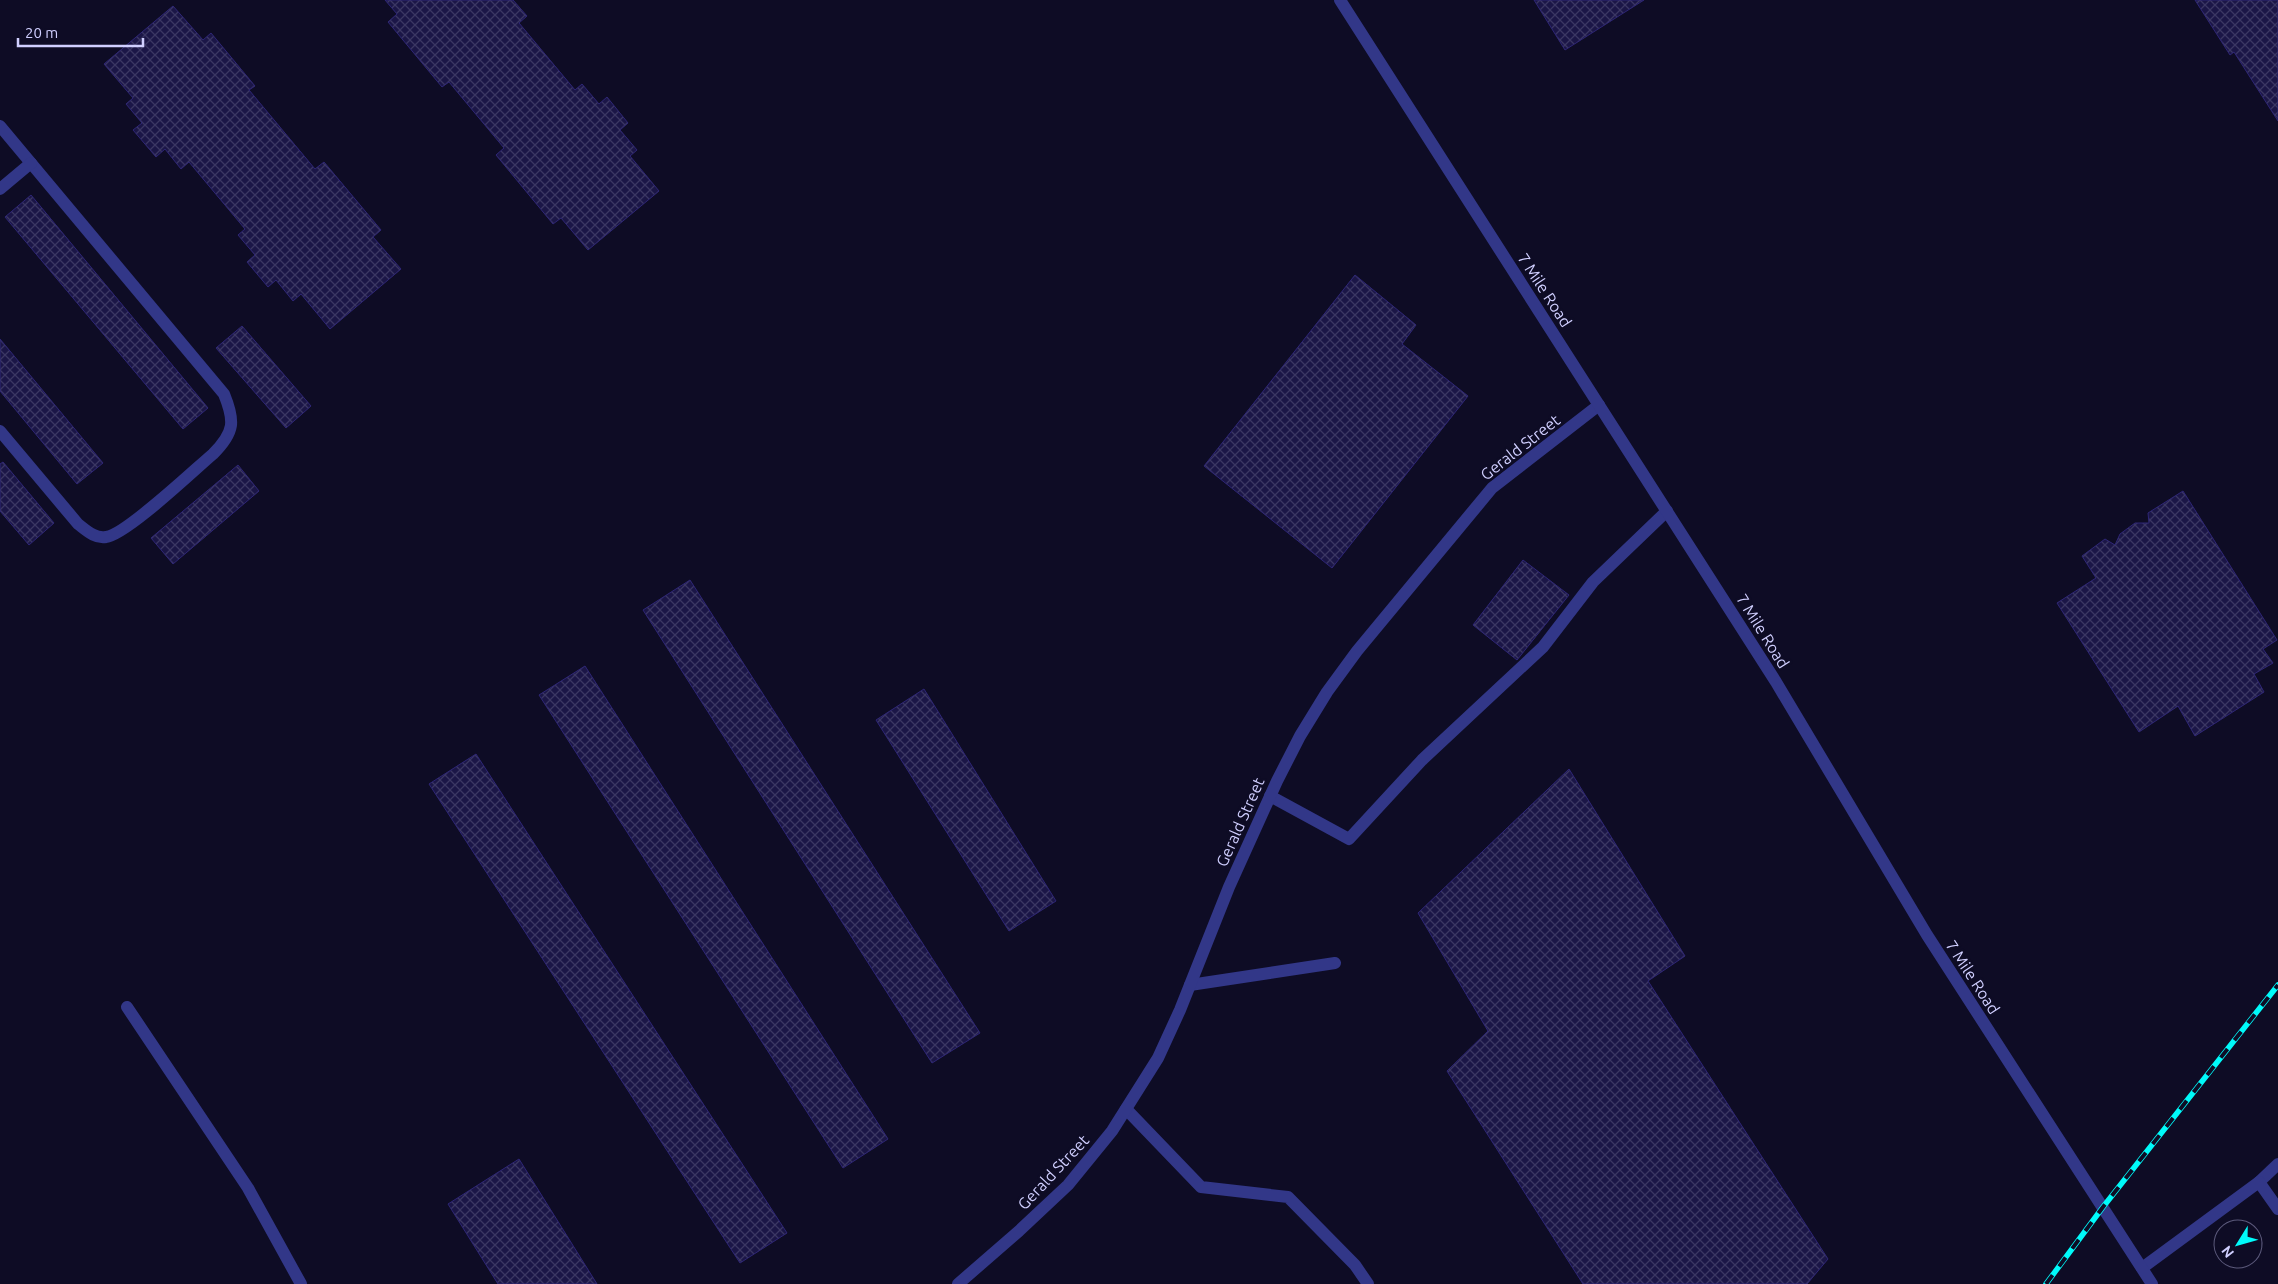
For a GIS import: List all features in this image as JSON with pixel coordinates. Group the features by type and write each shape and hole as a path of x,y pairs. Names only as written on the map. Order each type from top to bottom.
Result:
{"street":[{"name":"7 Mile Road","path":"1340,0 1776,682 1927,935 2152,1284"},
{"path":"0,126 224,394 231,412 232,428 224,443 213,454 120,531 105,538 91,534 78,524 0,431"},
{"path":"0,188 31,163"},
{"name":"Gerald Street","path":"958,1284 1068,1185 1112,1131 1158,1058 1190,986 1229,887 1270,796 1300,736 1327,692 1357,651 1492,488 1599,405"},
{"path":"1270,796 1349,838 1422,760 1542,647 1593,582 1667,512"},
{"path":"1190,986 1335,963"},
{"path":"127,1007 248,1188 301,1284"},
{"path":"1126,1109 1201,1187 1288,1197 1355,1266 1368,1284"},
{"path":"2142,1268 2259,1182 2278,1164"},
{"path":"2259,1182 2278,1208"}],"building":[{"path":"385,0 513,0 527,16 519,23 575,90 582,84 599,104 607,97 628,123 620,130 637,150 630,156 659,191 588,250 561,218 553,224 496,155 504,148 449,82 442,87 388,22 397,14"},
{"path":"1534,0 1644,0 1565,50"},
{"path":"2195,0 2278,0 2278,121 2234,52 2230,55"},
{"path":"173,6 203,40 211,33 255,86 249,90 315,169 324,162 381,230 373,237 401,269 330,329 301,294 293,301 276,280 268,287 247,262 255,255 238,235 245,229 189,162 181,169 165,149 156,157 133,130 142,123 126,104 133,98 104,64"},
{"path":"31,195 208,408 183,429 5,217"},
{"path":"1355,275 1416,325 1402,344 1468,396 1332,568 1204,466"},
{"path":"242,326 311,406 286,428 216,348"},
{"path":"0,339 103,463 77,484 0,391"},
{"path":"3,462 54,523 29,545 0,511 0,464"},
{"path":"238,465 259,491 173,564 151,538"},
{"path":"2183,491 2277,640 2263,649 2273,663 2254,674 2264,692 2195,736 2178,706 2139,732 2057,603 2096,578 2082,556 2105,539 2115,545 2120,534 2135,523 2149,523 2148,513"},
{"path":"1523,560 1569,595 1517,660 1473,625"},
{"path":"690,580 980,1033 932,1063 643,610"},
{"path":"585,666 888,1139 843,1168 539,695"},
{"path":"924,689 1056,901 1009,931 876,720"},
{"path":"476,754 787,1233 740,1263 429,784"},
{"path":"1569,769 1685,956 1648,981 1828,1259 1807,1284 1583,1284 1447,1071 1488,1031 1418,913"},
{"path":"519,1159 597,1284 498,1284 448,1204"}],"railway":[{"path":"2046,1284 2103,1207 2278,985"}]}
